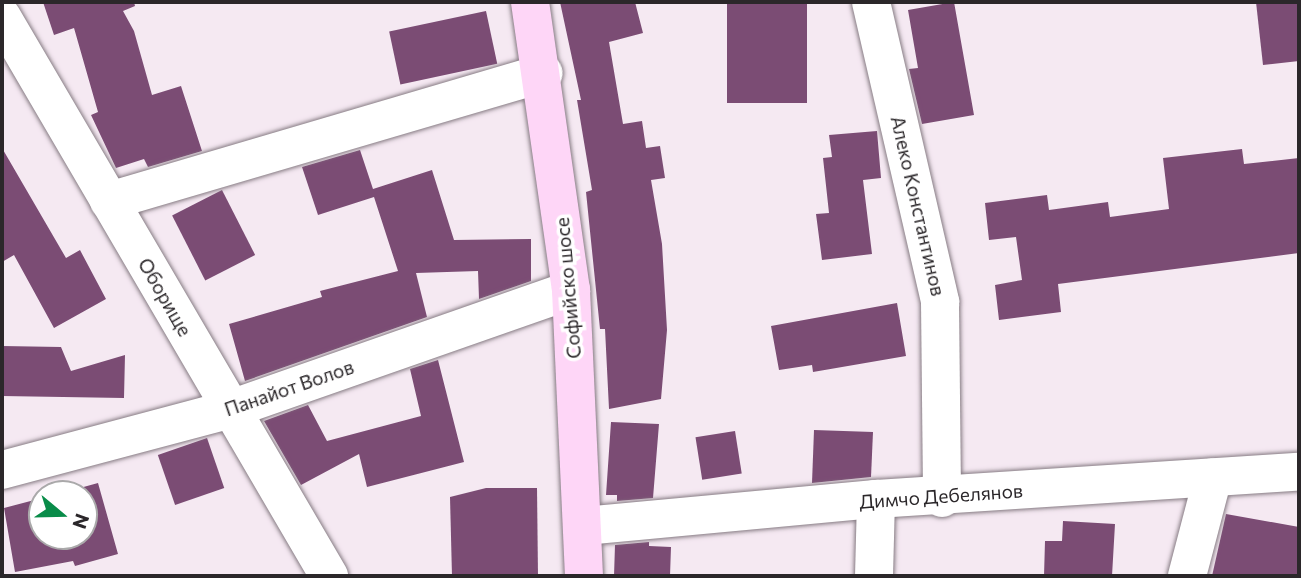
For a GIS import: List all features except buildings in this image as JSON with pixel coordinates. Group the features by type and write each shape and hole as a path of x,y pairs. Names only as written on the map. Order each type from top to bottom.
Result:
{"main road":[{"name":"Софийско шосе","path":"530,2 544,73 571,290 584,526 584,576"}],"street":[{"name":"Алеко Константинов","path":"872,2 940,302 942,498"},
{"name":"Оборище","path":"2,17 329,576"},
{"path":"109,201 544,73"},
{"name":"Панайот Волов","path":"2,470 231,409 571,290"},
{"name":"Димчо Дебелянов","path":"584,526 876,499 942,498 1299,472"},
{"path":"1187,576 1213,477"},
{"path":"874,576 876,499"}]}
